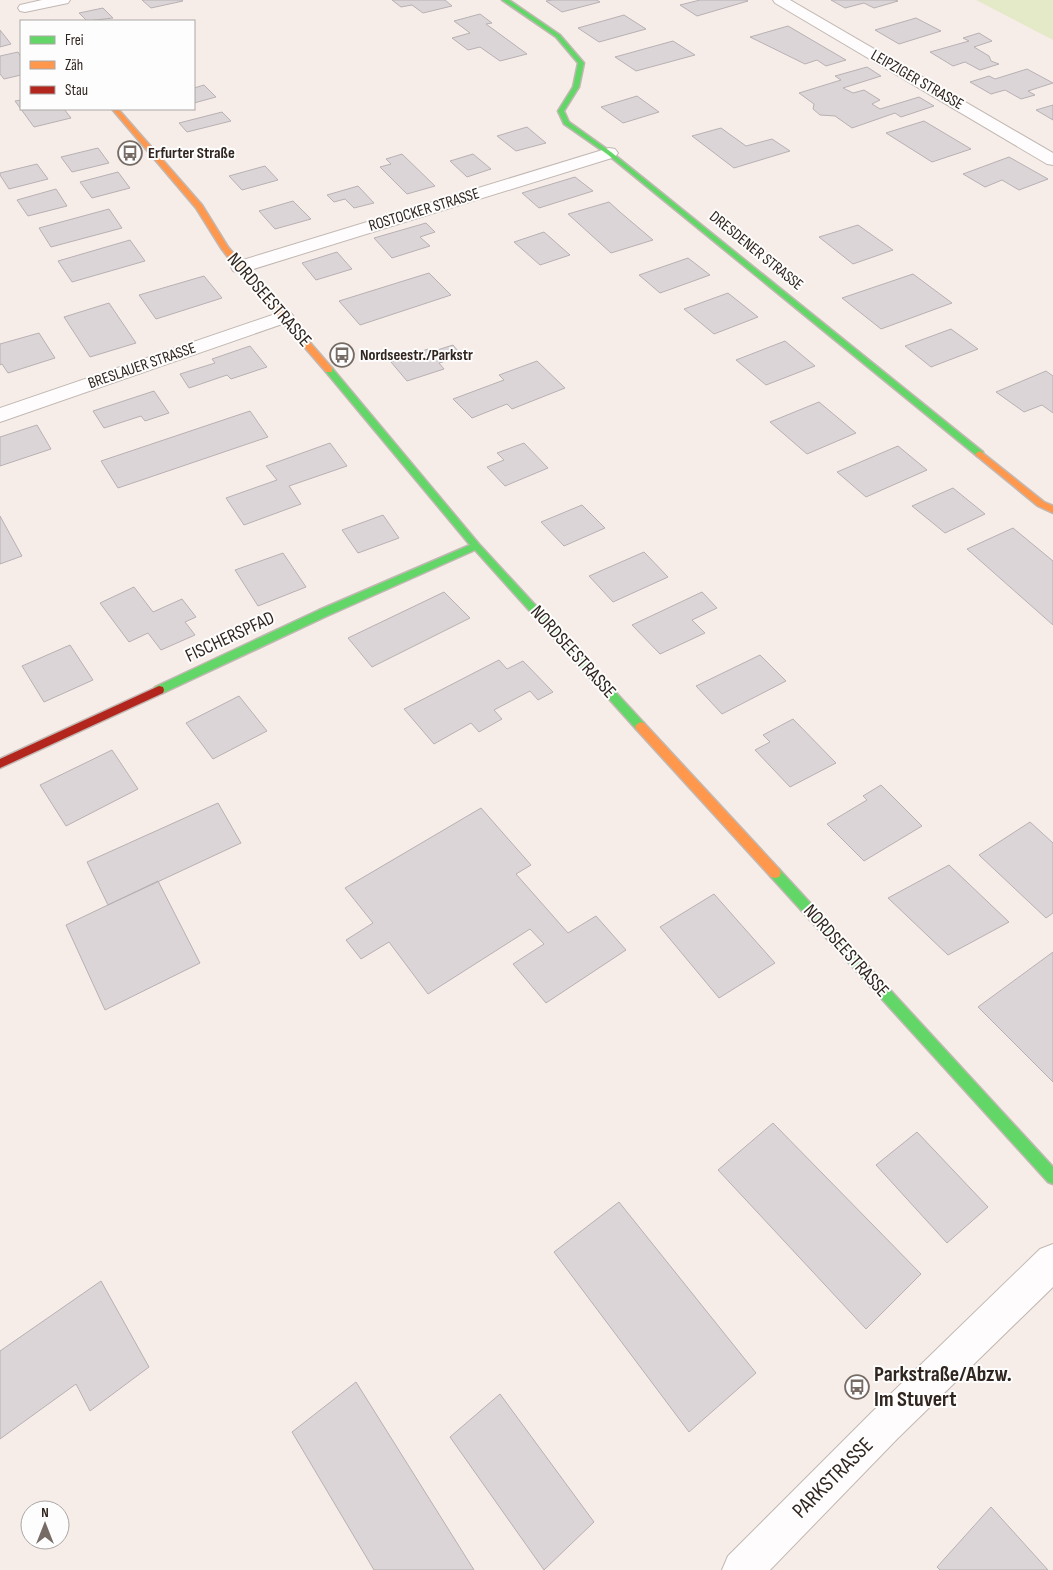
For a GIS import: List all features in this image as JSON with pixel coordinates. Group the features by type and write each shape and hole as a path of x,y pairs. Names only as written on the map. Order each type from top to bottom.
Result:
{"street":[{"path":"21,4 63,0"},
{"name":"DRESDENER STRASSE","path":"504,0 558,36 582,63 576,87 561,111 566,123 609,154 1042,504 1053,510"},
{"name":"LEIPZIGER STRASSE","path":"780,0 1053,160"},
{"path":"21,4 34,20"},
{"name":"NORDSEESTRASSE","path":"116,110 199,207 225,248 240,267 476,546 1053,1176"},
{"name":"ROSTOCKER STRASSE","path":"240,267 609,154"},
{"name":"BRESLAUER STRASSE","path":"0,415 284,317"},
{"name":"FISCHERSPFAD","path":"0,764 323,613 476,546"},
{"name":"PARKSTRASSE","path":"742,1570 885,1425 1053,1262"}],"green space":[{"path":"976,0 1053,0 1053,40"}],"building":[{"path":"142,0 182,0 183,1 151,8"},
{"path":"392,0 445,0 452,6 423,13 412,5 401,7"},
{"path":"597,0 600,2 562,12 546,1"},
{"path":"700,0 748,1 697,16 680,5"},
{"path":"831,0 898,1 874,8 864,3 845,8"},
{"path":"103,8 113,18 86,20 79,13"},
{"path":"480,14 492,23 486,24 527,54 500,61 480,47 468,50 452,38 470,33 454,21"},
{"path":"624,15 646,29 599,42 578,28"},
{"path":"916,18 941,31 899,44 875,30"},
{"path":"788,26 846,60 826,66 817,60 805,64 750,37"},
{"path":"0,30 11,44 0,47"},
{"path":"979,33 992,41 974,47 989,56 991,61 999,64 980,70 965,62 953,66 930,52 969,41 963,38"},
{"path":"673,41 695,55 636,71 615,57"},
{"path":"18,52 20,55 20,75 4,79 0,74 0,56"},
{"path":"867,67 881,76 843,88 853,93 864,90 880,100 872,104 880,109 919,97 934,106 901,117 895,113 852,128 835,116 820,115 813,109 814,104 799,93 841,80 835,76"},
{"path":"1027,69 1053,83 1028,91 1035,95 1021,99 1005,90 991,94 970,82 989,76 995,79"},
{"path":"204,85 216,97 195,103 195,88"},
{"path":"637,96 659,112 623,123 601,107"},
{"path":"20,100 20,108 15,101"},
{"path":"1053,105 1053,120 1036,110"},
{"path":"22,110 65,110 71,118 34,127"},
{"path":"222,112 231,121 187,132 179,123"},
{"path":"924,121 971,149 932,162 886,133"},
{"path":"527,127 546,143 516,151 497,136"},
{"path":"721,128 746,146 772,139 790,151 734,168 692,136"},
{"path":"98,148 109,163 72,172 61,157"},
{"path":"402,154 435,186 407,194 380,167 391,164 386,159"},
{"path":"473,154 491,169 467,177 450,161"},
{"path":"1009,157 1048,179 1019,190 1002,180 985,187 963,174"},
{"path":"37,164 48,179 9,189 0,175 0,173"},
{"path":"265,166 278,180 242,190 229,176"},
{"path":"118,172 130,188 92,198 80,182"},
{"path":"575,177 593,191 539,208 522,193"},
{"path":"358,186 374,203 354,208 345,199 334,202 327,195"},
{"path":"56,189 67,206 28,216 17,200"},
{"path":"293,201 311,219 275,229 259,211"},
{"path":"609,202 653,240 611,253 568,214"},
{"path":"109,209 122,228 51,247 39,228"},
{"path":"426,223 435,232 420,237 430,246 392,258 374,238"},
{"path":"858,225 893,250 853,264 819,237"},
{"path":"544,232 570,255 540,265 514,242"},
{"path":"130,240 145,261 72,282 58,261"},
{"path":"337,252 352,269 316,280 302,263"},
{"path":"688,258 710,275 660,293 639,275"},
{"path":"429,273 451,295 360,325 339,301"},
{"path":"913,274 952,303 881,329 842,298"},
{"path":"204,276 222,298 156,319 139,295"},
{"path":"728,293 758,317 714,334 684,309"},
{"path":"109,303 136,343 90,357 64,317"},
{"path":"951,329 978,349 931,367 905,346"},
{"path":"39,333 55,358 8,373 2,364 0,365 0,344"},
{"path":"785,341 815,366 766,385 736,360"},
{"path":"453,345 462,356 439,363 444,369 407,381 391,362 428,349 431,352"},
{"path":"250,346 267,367 231,379 227,375 189,388 180,374 215,363 212,359"},
{"path":"537,361 565,388 512,409 507,404 472,418 453,399 504,380 499,375"},
{"path":"1046,371 1053,376 1053,413 1042,405 1024,412 996,392"},
{"path":"154,391 169,413 145,421 141,416 104,428 93,411"},
{"path":"819,402 856,433 807,454 770,422"},
{"path":"250,411 268,437 118,488 101,461"},
{"path":"37,425 51,449 0,466 0,437"},
{"path":"330,443 347,466 289,486 301,504 244,525 226,498 277,480 266,466"},
{"path":"524,443 548,468 505,486 487,467 504,460 497,453"},
{"path":"898,446 927,470 866,497 837,472"},
{"path":"953,488 985,514 945,533 912,506"},
{"path":"582,505 605,528 564,546 541,522"},
{"path":"383,515 399,538 358,553 342,530"},
{"path":"0,516 22,556 0,564"},
{"path":"1013,528 1053,561 1053,625 967,549"},
{"path":"644,552 668,577 613,602 589,576"},
{"path":"283,553 306,587 258,606 235,570"},
{"path":"134,587 153,612 182,599 196,617 185,622 195,635 161,650 148,633 129,642 100,603"},
{"path":"444,592 470,618 372,667 348,638"},
{"path":"702,592 717,608 692,620 705,633 660,654 632,625"},
{"path":"70,645 93,680 44,702 22,666"},
{"path":"760,655 786,681 722,714 696,686"},
{"path":"499,660 507,669 523,661 553,692 538,700 530,691 494,710 502,719 479,732 471,723 434,744 404,709"},
{"path":"239,696 267,731 213,759 186,723"},
{"path":"793,719 836,763 790,787 755,750 770,742 763,735"},
{"path":"112,750 138,789 66,826 40,785"},
{"path":"881,785 922,826 864,861 827,824 867,800 863,796"},
{"path":"218,803 241,843 108,905 87,862"},
{"path":"481,808 531,865 516,874 568,933 596,916 626,950 546,1003 513,964 544,944 530,929 428,994 389,942 361,959 346,940 373,923 345,888"},
{"path":"1030,822 1053,843 1053,913 1046,918 979,855"},
{"path":"949,865 1009,922 948,955 888,898"},
{"path":"158,881 200,963 105,1010 66,925"},
{"path":"714,894 775,963 719,998 660,927"},
{"path":"1053,952 1053,1082 978,1007"},
{"path":"773,1123 921,1274 866,1329 718,1170"},
{"path":"917,1132 988,1207 947,1243 876,1165"},
{"path":"619,1202 756,1373 689,1432 554,1252"},
{"path":"101,1281 149,1367 90,1411 76,1384 0,1439 0,1351"},
{"path":"356,1382 474,1570 374,1570 292,1432"},
{"path":"500,1394 594,1522 544,1570 450,1437"},
{"path":"991,1507 1048,1570 940,1570 937,1567"}],"traffic: fast":[{"path":"505,0 558,36 581,63 576,87 561,111 566,123 609,153 980,454"},
{"path":"329,370 476,546 640,726"},
{"path":"159,690 323,613 476,546"},
{"path":"775,873 1053,1177"}],"traffic: slow":[{"path":"116,110 199,207 225,248 240,267 329,370"},
{"path":"980,454 1041,504 1053,510"},
{"path":"640,726 775,873"}],"traffic: jam":[{"path":"0,764 159,690"}],"place":[{"name":"Erfurter Straße","path":"130,153"},
{"name":"Nordseestr./Parkstr","path":"342,355"},
{"name":"Parkstraße/Abzw. Im Stuvert","path":"857,1387"}]}
